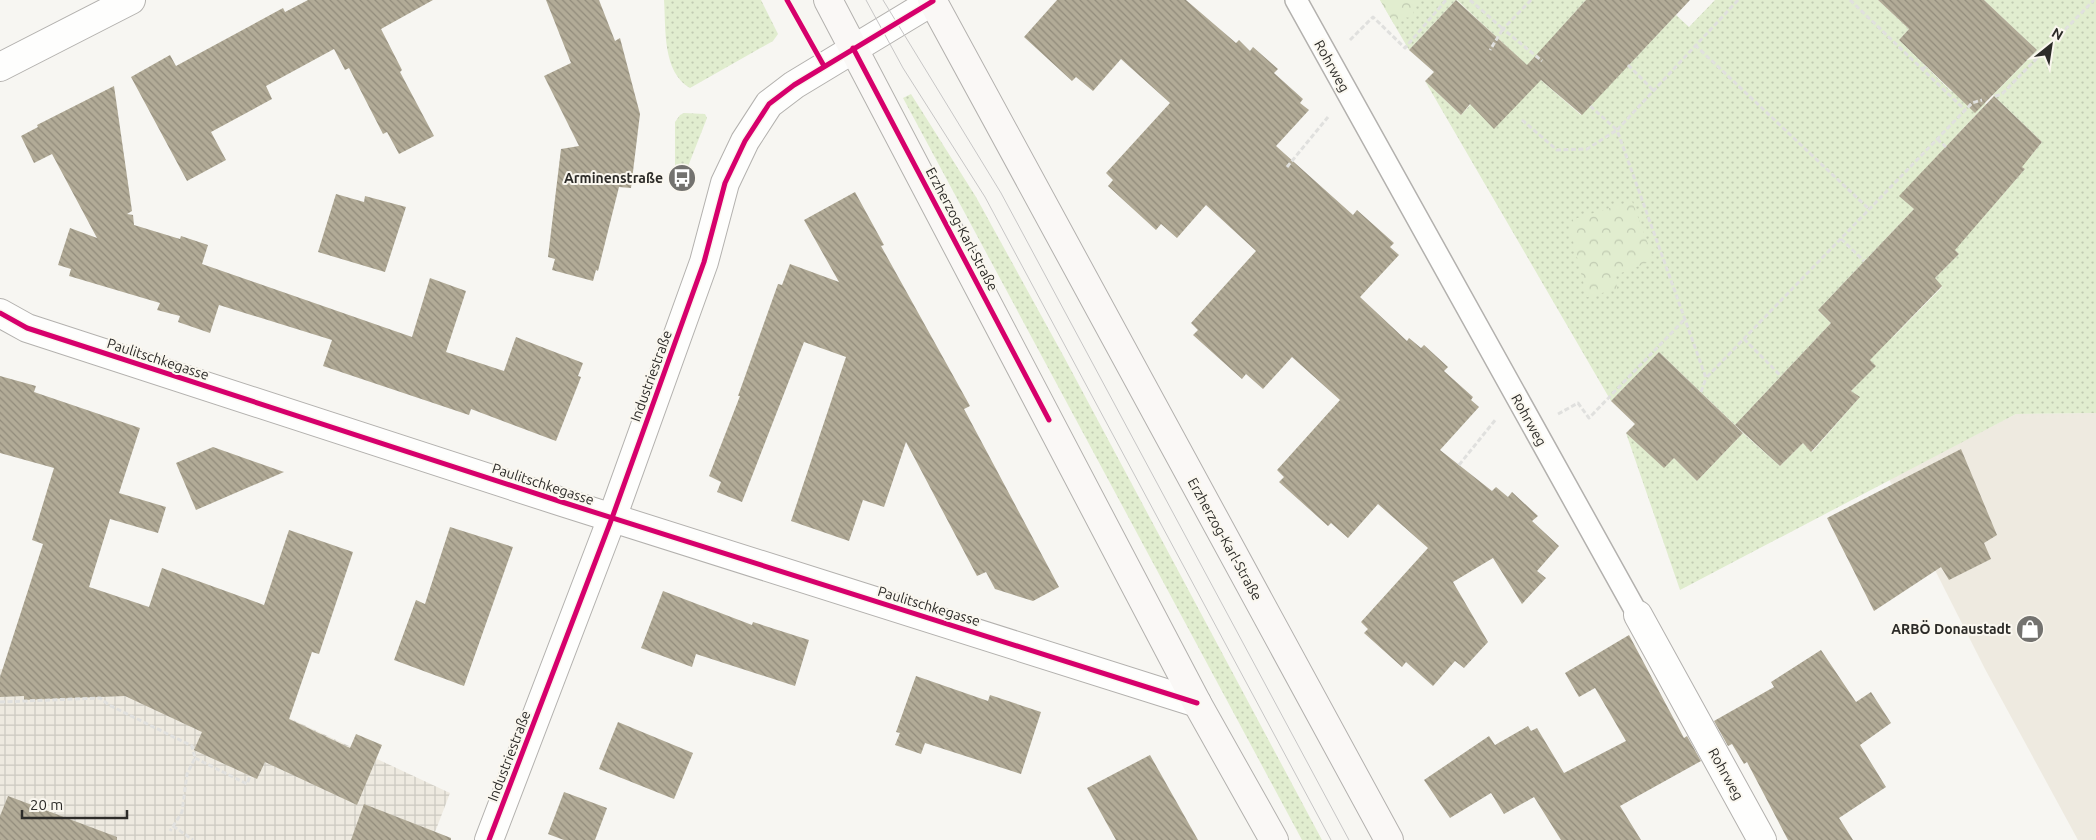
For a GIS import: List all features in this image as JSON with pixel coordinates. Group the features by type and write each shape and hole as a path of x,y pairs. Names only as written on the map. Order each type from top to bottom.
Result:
{"main road":[{"name":"Erzherzog-Karl-Straße","path":"828,0 1198,702 1274,840"},
{"name":"Erzherzog-Karl-Straße","path":"932,1 1388,840"}],"street":[{"path":"0,67 131,0"},
{"name":"Industriestraße","path":"489,840 612,518 704,262 725,183 746,141 769,104 794,85 932,1"},
{"name":"Paulitschkegasse","path":"0,313 27,328 612,518 1198,702"},
{"name":"Rohrweg","path":"1638,614 1762,840"}],"lane":[{"name":"Rohrweg","path":"1296,0 1638,614"}],"path":[{"path":"1373,17 1405,48 1446,0"},
{"path":"1470,0 1542,61"},
{"path":"1490,50 1504,29 1531,0"},
{"path":"1522,120 1557,150 1587,149 1617,130 1738,0"},
{"path":"1850,0 1965,110"},
{"path":"1995,96 2002,94 2094,0"},
{"path":"1695,45 1869,208"},
{"path":"1628,66 1654,90"},
{"path":"1922,70 1926,66"},
{"path":"1287,167 1348,93"},
{"path":"1701,392 1706,378 1869,208 1972,102 1982,100"},
{"path":"1590,106 1617,130 1706,378"},
{"path":"1937,139 1946,148"},
{"path":"1841,238 1864,261"},
{"path":"1533,427 1578,403 1589,418 1685,319"},
{"path":"1744,339 1781,376"},
{"path":"1459,465 1515,395"},
{"path":"0,702 100,698 109,705 192,746 195,758 186,774 182,812 170,831"},
{"path":"195,758 246,784 250,776"},
{"path":"173,826 192,840"}],"shaded area":[{"name":"ARBÖ Donaustadt","path":"2096,413 2096,840 2078,840 1985,669 1889,479 2016,414"},
{"path":"169,662 450,793 432,840 0,840 0,669"}],"green space":[{"path":"664,0 761,0 778,34 773,41 690,88 681,81 670,61 667,48"},
{"path":"1380,0 1456,0 1409,50"},
{"path":"1380,0 1419,0 1414,6 1413,18 1402,17 1394,24"},
{"path":"1457,0 1586,0 1551,39 1533,71"},
{"path":"1715,0 1878,0 1909,29 1899,40 1951,91 1982,100 1986,104 1900,196 1914,209 1818,310 1831,323 1735,425 1659,352 1611,401 1425,81 1461,115 1471,104 1541,80 1581,115 1676,15 1689,27"},
{"path":"1984,0 2096,0 2096,413 2016,414 1680,590 1626,433 1664,467 1674,458 1697,481 1743,433 1780,466 1803,443 1812,452 1859,398 1851,391 1875,366 1864,353 1894,336 1942,287 1935,278 1959,254 1946,241 1978,223 2025,169 2017,164 2030,157 2042,142 1993,95 2037,50"},
{"path":"911,94 976,197 1064,357 1322,840 1302,840 903,98"},
{"path":"684,113 705,114 707,118 685,174 675,173 675,122"},
{"path":"1632,201 1654,260 1616,275 1617,289 1587,297 1568,221"}],"building":[{"path":"308,0 433,0 381,29 402,70 400,72 434,136 399,154 387,132 383,134 349,68 345,70 334,49 266,86 272,99 211,132 226,160 187,181 131,77 170,55 176,66 283,8 285,12"},
{"path":"546,0 599,0 615,41 620,38 640,114 631,188 619,187 598,271 596,270 593,281 552,270 555,259 548,257 561,149 579,146 544,76 571,63"},
{"path":"1057,0 1186,0 1236,43 1239,40 1250,51 1253,47 1278,69 1274,73 1303,99 1300,103 1309,110 1276,146 1353,215 1357,210 1394,243 1390,247 1399,255 1360,297 1407,341 1409,338 1421,348 1424,345 1448,367 1444,371 1473,397 1471,400 1479,407 1440,450 1492,491 1496,487 1508,497 1512,492 1538,516 1532,521 1559,546 1537,571 1546,578 1522,604 1493,558 1453,582 1488,642 1464,668 1455,661 1433,686 1406,662 1402,667 1364,633 1368,629 1361,622 1428,548 1378,504 1348,538 1331,523 1328,526 1279,482 1284,477 1277,470 1340,400 1292,357 1263,389 1246,374 1242,379 1193,335 1198,330 1191,323 1256,251 1206,205 1177,238 1161,224 1156,230 1108,186 1113,180 1106,173 1170,103 1121,59 1093,91 1076,77 1072,81 1024,37"},
{"path":"1456,0 1527,65 1586,0 1690,0 1582,115 1541,80 1494,129 1470,104 1461,115 1425,81 1434,72 1409,50"},
{"path":"1878,0 1984,0 2037,50 1975,113 1899,40 1909,29"},
{"path":"114,86 132,211 127,214 133,215 134,225 180,239 181,236 208,245 202,264 412,337 430,278 466,291 446,352 504,371 516,337 583,363 578,376 581,377 556,441 471,409 469,415 323,366 332,340 219,305 210,333 178,322 180,316 157,310 160,303 69,276 71,269 58,265 70,228 97,238 52,154 34,163 21,136 38,127 37,125"},
{"path":"1994,96 2042,142 2022,167 2025,169 1955,250 1959,254 1935,278 1942,286 1870,360 1876,366 1851,391 1860,397 1811,452 1803,443 1780,466 1735,425 1831,323 1818,310 1914,209 1899,196"},
{"path":"855,192 884,245 881,246 970,406 964,409 1059,587 1033,601 995,589 986,572 977,576 906,442 884,507 863,500 849,541 791,521 846,357 804,342 742,502 717,492 721,482 709,476 740,396 738,396 778,284 782,285 790,264 839,282 804,220"},
{"path":"336,194 364,202 365,196 406,207 385,272 318,252"},
{"path":"1659,352 1743,433 1697,481 1674,458 1664,468 1626,433 1635,424 1611,401"},
{"path":"0,376 36,386 34,392 140,428 119,493 166,507 158,533 110,519 89,587 149,607 162,568 264,605 289,530 353,552 319,654 312,652 289,719 350,748 356,734 382,745 357,805 265,762 257,779 194,750 202,732 125,696 24,700 24,696 0,697 0,677 43,544 32,540 54,468 0,453"},
{"path":"213,447 284,472 196,510 176,463"},
{"path":"1961,449 1997,535 1984,543 1991,559 1949,580 1941,567 1874,611 1827,518"},
{"path":"450,527 513,547 464,686 394,660 416,600 425,604"},
{"path":"663,591 752,625 753,622 809,640 795,686 696,654 692,667 641,648"},
{"path":"1629,635 1684,738 1687,736 1701,761 1620,806 1641,840 1561,840 1534,797 1504,814 1491,793 1450,818 1424,780 1489,736 1495,745 1528,726 1531,731 1537,728 1564,773 1626,741 1595,688 1579,697 1565,673"},
{"path":"1821,650 1856,702 1871,692 1891,723 1860,745 1886,787 1839,818 1853,840 1788,840 1747,762 1744,764 1732,744 1728,746 1714,721 1774,687 1771,682"},
{"path":"916,676 988,701 990,695 1041,712 1021,774 925,743 921,754 895,745 900,733 896,732"},
{"path":"618,722 693,753 674,799 599,769"},
{"path":"1150,755 1198,840 1116,840 1087,788"},
{"path":"564,792 607,808 595,840 564,840 548,834"},
{"path":"8,796 117,837 117,840 0,840 0,816"},
{"path":"364,804 451,838 451,840 351,840"}],"tram line":[{"path":"866,0 903,68 985,197 1331,840"},
{"path":"883,0 1001,193 1349,840"}],"cycle path":[{"path":"787,0 824,66"},
{"path":"489,840 612,518 704,262 725,183 745,141 769,104 794,85 933,1"},
{"path":"853,48 1049,420"},
{"path":"0,313 27,328 562,502 1197,703"}],"place":[{"name":"Arminenstraße","path":"682,178"},
{"name":"ARBÖ Donaustadt","path":"2030,629"}]}
